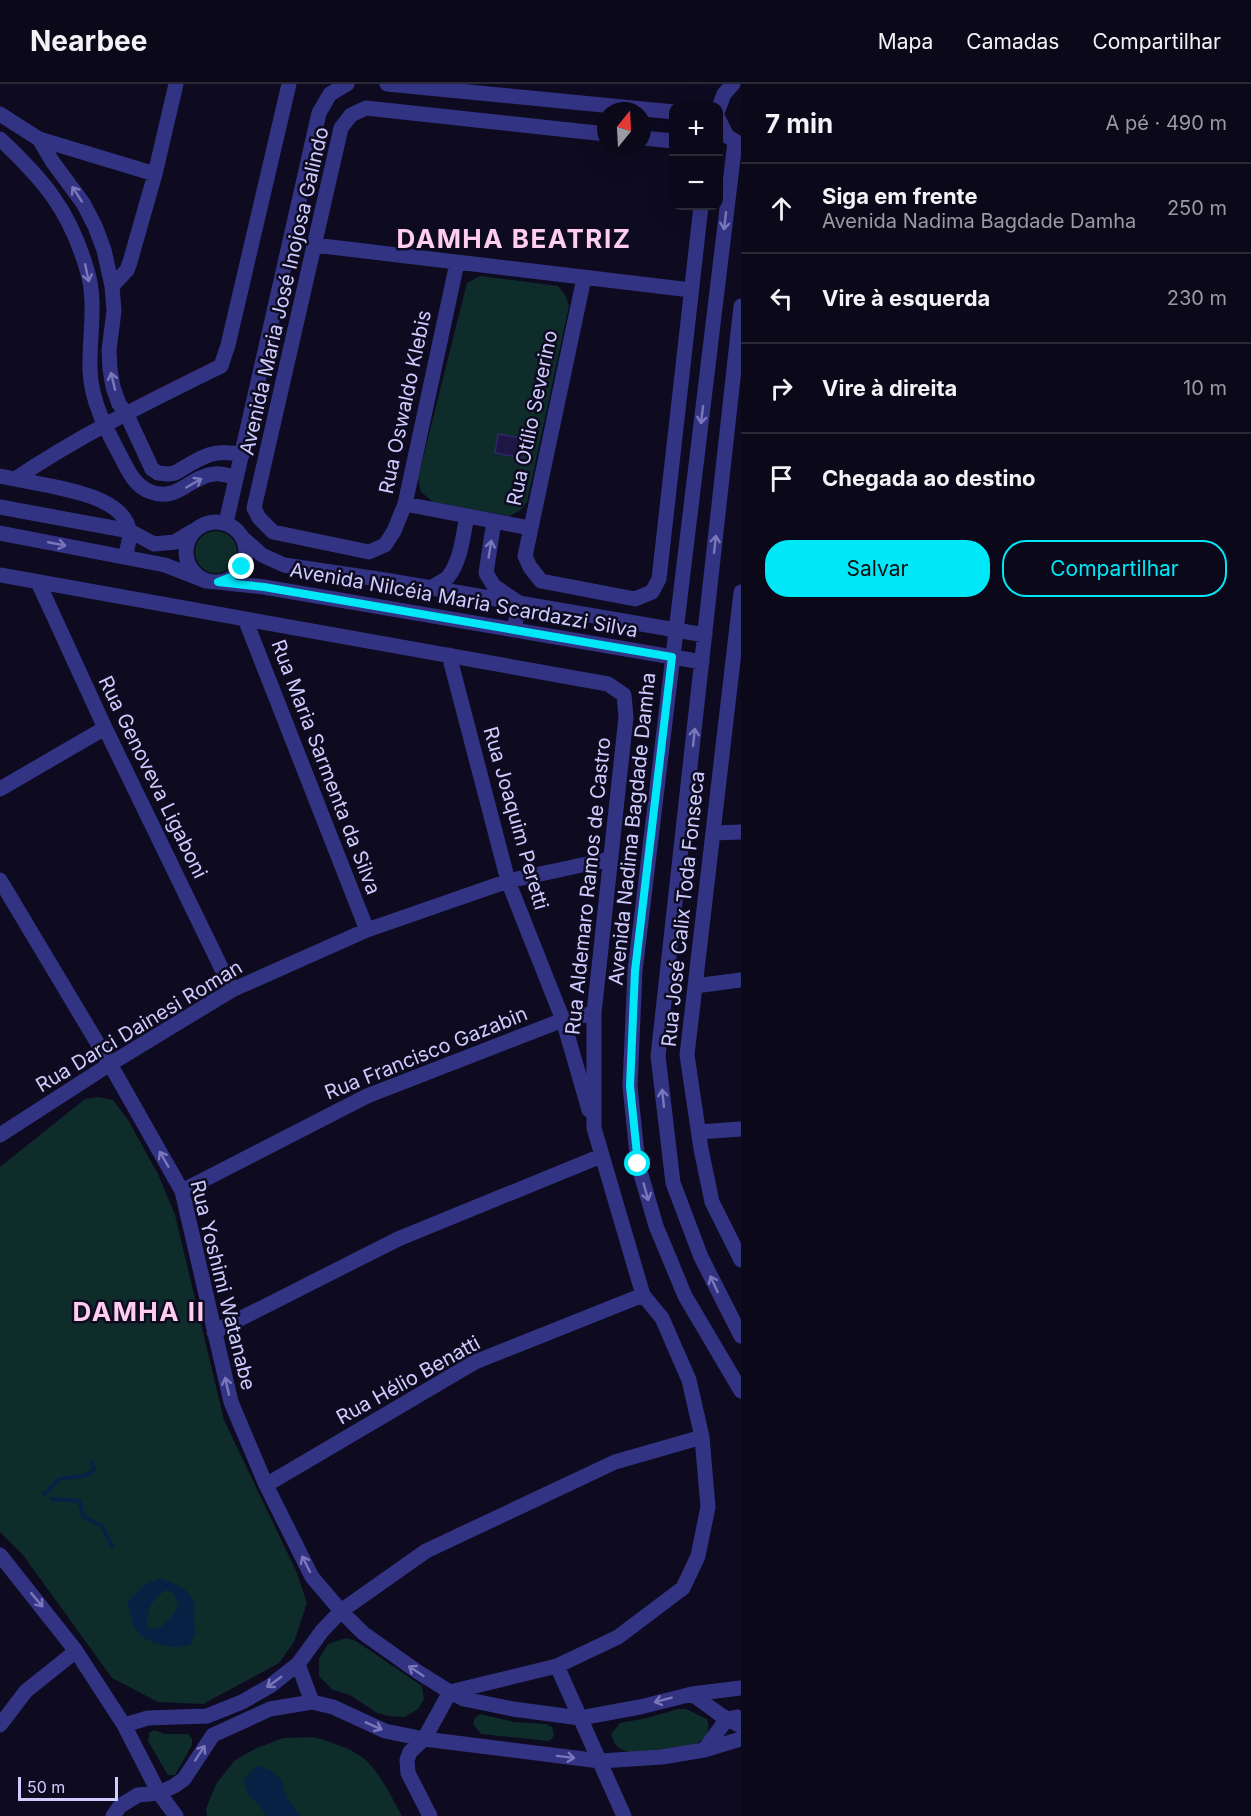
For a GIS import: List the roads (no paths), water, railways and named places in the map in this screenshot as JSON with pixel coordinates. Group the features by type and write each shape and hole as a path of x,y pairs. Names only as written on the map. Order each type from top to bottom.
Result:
{"street":[{"path":"112,286 127,270 155,174 176,84"},
{"path":"8,477 104,424 221,366 224,362 289,84"},
{"path":"0,507 130,531 154,544 182,540 208,522 226,523 319,113 330,94 346,84"},
{"path":"387,84 669,112"},
{"path":"721,102 724,93 733,84"},
{"name":"Avenida Maria José Inojosa Galindo","path":"385,545 369,552 273,532 259,518 254,508 341,128 351,115 366,108 597,133"},
{"path":"0,114 39,140 155,174"},
{"path":"723,127 727,135 738,144"},
{"path":"0,139 32,168 49,189 64,212 75,236 88,272 92,311 90,373 94,394 104,424 132,478 152,493 164,495 176,493 214,474 236,478"},
{"path":"651,139 669,141"},
{"path":"39,140 83,203 104,250 112,286 114,311 109,350 110,369 119,404 126,413 152,469 158,473 168,474 216,452 242,455"},
{"name":"Avenida Nadima Bagdade Damha","path":"738,144 675,630 635,971 630,1086 638,1164 656,1226 685,1296 741,1392"},
{"path":"314,245 691,290 701,210"},
{"name":"Rua Oswaldo Klebis","path":"385,545 394,531 405,504 457,263"},
{"name":"Rua Otílio Severino","path":"584,278 525,556 541,581 635,599 652,592 659,579 691,290"},
{"path":"741,306 658,1056 673,1183 701,1257 741,1336"},
{"path":"152,493 158,473"},
{"path":"8,477 100,499 120,512 130,531 125,557"},
{"path":"405,504 530,528"},
{"path":"431,588 447,577 454,565 460,550 466,516"},
{"path":"494,521 486,573 494,586 519,603 514,630"},
{"name":"Avenida Nilcéia Maria Scardazzi Silva","path":"226,523 233,526 262,555 284,565 705,635"},
{"path":"193,531 185,549 186,559 197,576 212,581 236,575 246,558 244,539"},
{"name":"Avenida Nilcéia Maria Scardazzi Silva","path":"0,533 165,565 212,581 381,606 702,662"},
{"path":"0,575 449,655"},
{"path":"381,606 385,580"},
{"name":"Rua Genoveva Ligaboni","path":"38,582 105,729 232,990"},
{"name":"Rua José Calix Toda Fonseca","path":"741,592 736,680 713,833 687,1055 712,1202 741,1260"},
{"name":"Rua Maria Sarmenta da Silva","path":"245,619 367,930"},
{"name":"Rua Aldemaro Ramos de Castro","path":"449,655 608,684 624,695 626,717 594,1013 594,1128 643,1295 662,1318 689,1380 702,1437 708,1507 698,1556 684,1588 618,1637 557,1666 450,1692"},
{"name":"Rua Joaquim Peretti","path":"449,655 508,881 563,1020 594,1128"},
{"path":"0,789 105,729"},
{"path":"713,833 741,832"},
{"name":"Rua Darci Dainesi Roman","path":"0,1135 110,1064 232,990 367,930 508,881 609,859"},
{"name":"Rua Yoshimi Watanabe","path":"0,880 110,1064 182,1191 231,1402 266,1485 312,1577 341,1611 363,1633 450,1692 464,1699 513,1709 580,1718 640,1707 692,1694 741,1688"},
{"path":"695,986 741,980"},
{"name":"Rua Francisco Gazabin","path":"182,1191 367,1096 563,1020 594,1013"},
{"path":"699,1131 741,1129"},
{"path":"214,1332 398,1239 601,1156"},
{"name":"Rua Hélio Benatti","path":"266,1485 475,1362 643,1295"},
{"path":"124,1725 148,1718 207,1716 242,1702 270,1686 298,1664 322,1631 341,1611 426,1551 615,1462 702,1437"},
{"path":"0,1555 76,1651 124,1725 159,1793 176,1816"},
{"path":"0,1725 26,1691 76,1651"},
{"path":"298,1664 312,1702"},
{"path":"557,1666 624,1816"},
{"path":"430,1816 408,1773 407,1760 410,1752 424,1739 450,1692"},
{"path":"692,1694 736,1720 704,1750"},
{"path":"113,1816 120,1806 138,1795 159,1793 184,1779 213,1735 270,1709 312,1702 333,1707 385,1731 424,1739 600,1761 662,1758 704,1750 741,1739"}],"water":[{"path":"160,1578 180,1586 192,1598 196,1633 191,1644 171,1647 147,1639 137,1631 127,1602 144,1585","holes":["166,1590 173,1593 179,1606 170,1619 159,1628 148,1629 147,1617 150,1606"]},
{"path":"257,1766 271,1770 282,1781 287,1799 301,1816 266,1816 248,1794 243,1780"}],"waterway":[{"path":"44,1494 60,1479 87,1475 94,1470 92,1462"},
{"path":"52,1499 79,1501 84,1517 101,1525 112,1546"}],"district":[{"name":"DAMHA BEATRIZ","path":"514,239"},
{"name":"DAMHA II","path":"139,1312"}]}
